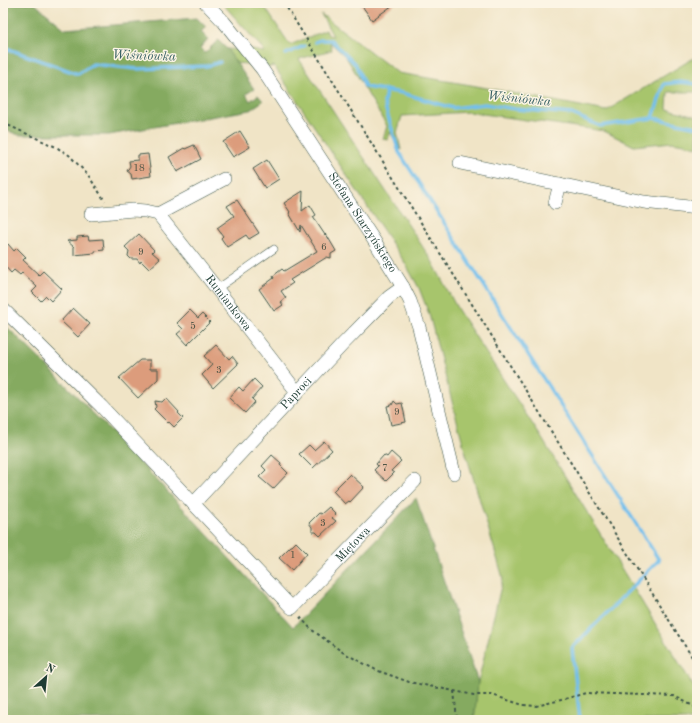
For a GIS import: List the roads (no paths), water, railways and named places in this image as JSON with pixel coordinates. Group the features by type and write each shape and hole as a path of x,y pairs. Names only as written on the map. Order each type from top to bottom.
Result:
{"street":[{"name":"Stefana Starzyńskiego","path":"206,3 224,22 262,69 403,287 410,301 418,326 454,473"},
{"path":"460,163 644,202 697,208"},
{"path":"91,214 133,210 158,214 224,179"},
{"path":"556,203 560,184"},
{"name":"Rumiankowa","path":"158,214 297,392"},
{"name":"Paproci","path":"194,503 381,304 403,287"},
{"path":"3,309 101,406 194,503"},
{"name":"Miętowa","path":"194,503 292,608 415,481"}],"lane":[{"path":"217,289 274,249"}],"waterway":[{"name":"Wiśniówka","path":"315,42 320,40 331,40 356,65 365,87 402,93 453,108 485,104 515,109 572,114 600,126 653,118 664,84 680,82 697,84"},
{"name":"Wiśniówka","path":"286,54 304,46"},
{"name":"Wiśniówka","path":"3,47 78,74 93,64 137,69 207,66 220,62"},
{"path":"386,90 384,103 399,152 659,560 572,648 580,720"},
{"path":"653,118 697,127"}]}
